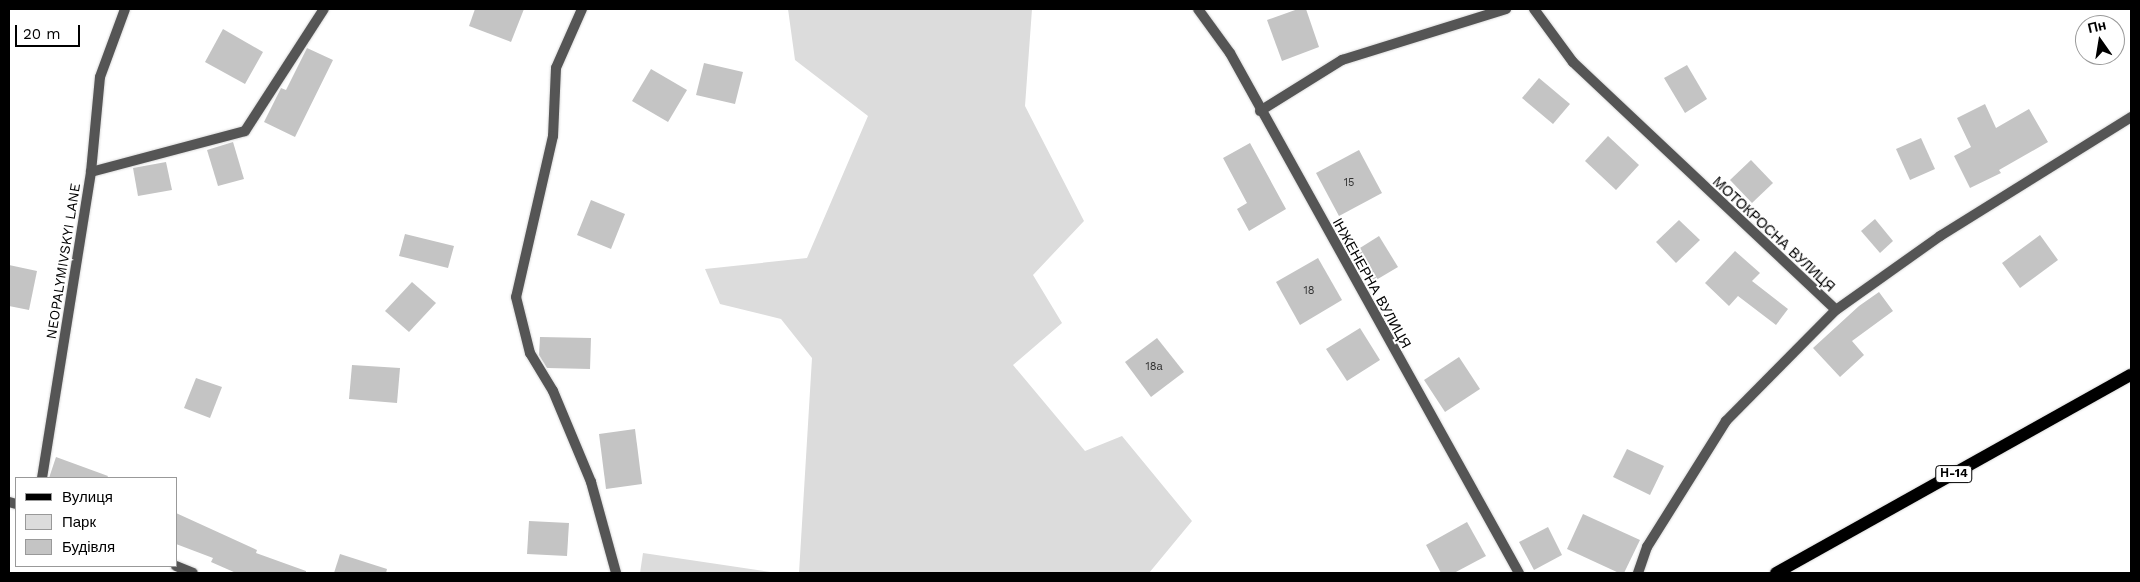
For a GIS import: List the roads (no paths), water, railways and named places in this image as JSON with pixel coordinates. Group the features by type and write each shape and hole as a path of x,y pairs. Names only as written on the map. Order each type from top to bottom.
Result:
{"main road":[{"name":"Н-14","path":"1776,573 2131,375"}],"street":[{"path":"91,172 100,77 125,9"},
{"name":"NEOPALYMIVSKYI LANE","path":"42,477 91,172 246,131 324,9"},
{"path":"582,9 556,68 553,136 516,297 530,352 553,391 591,482 616,573"},
{"name":"ІНЖЕНЕРНА ВУЛИЦЯ","path":"1198,9 1230,53 1260,111 1519,573"},
{"path":"1260,111 1342,60 1506,9"},
{"name":"МОТОКРОСНА ВУЛИЦЯ","path":"1534,9 1573,62 1836,310 1940,236 2131,117"},
{"path":"1638,573 1647,547 1726,421 1836,310"},
{"path":"178,567 193,573"}]}
